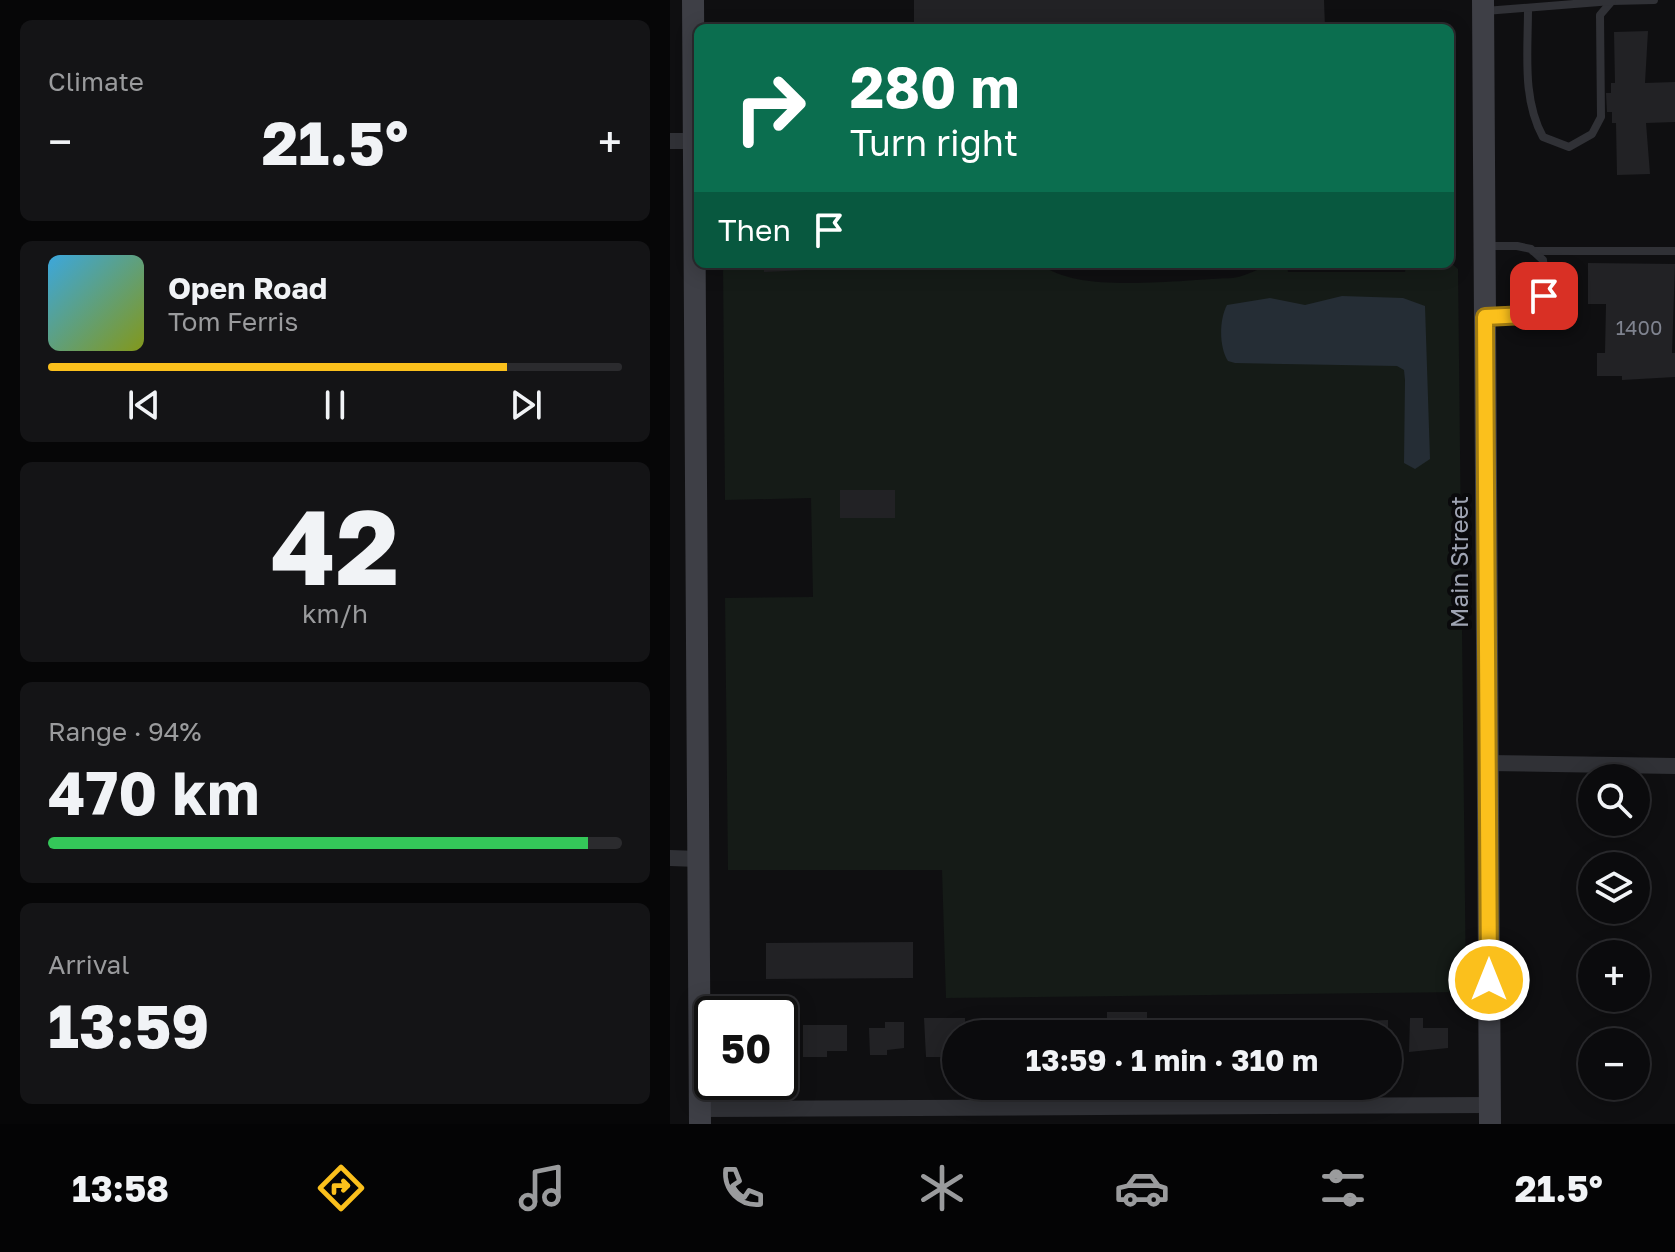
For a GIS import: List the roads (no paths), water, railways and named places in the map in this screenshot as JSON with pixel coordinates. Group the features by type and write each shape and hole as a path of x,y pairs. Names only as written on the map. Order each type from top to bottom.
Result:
{"main road":[{"path":"693,0 694,70"},
{"name":"Main Street","path":"1483,5 1490,1114"},
{"path":"696,268 700,1116"}],"street":[{"path":"670,141 694,141"},
{"path":"1487,763 1675,766"},
{"path":"670,858 698,859"},
{"path":"700,1116 1490,1114"}],"lane":[{"path":"1483,5 1528,9 1654,0"},
{"path":"1528,9 1530,103 1534,121 1543,137 1569,147 1592,134 1601,117 1600,15 1612,1"},
{"path":"1485,246 1517,246 1533,251 1675,251"},
{"path":"1485,317 1526,315 1538,307 1544,296 1545,276 1543,260 1533,251"}]}
